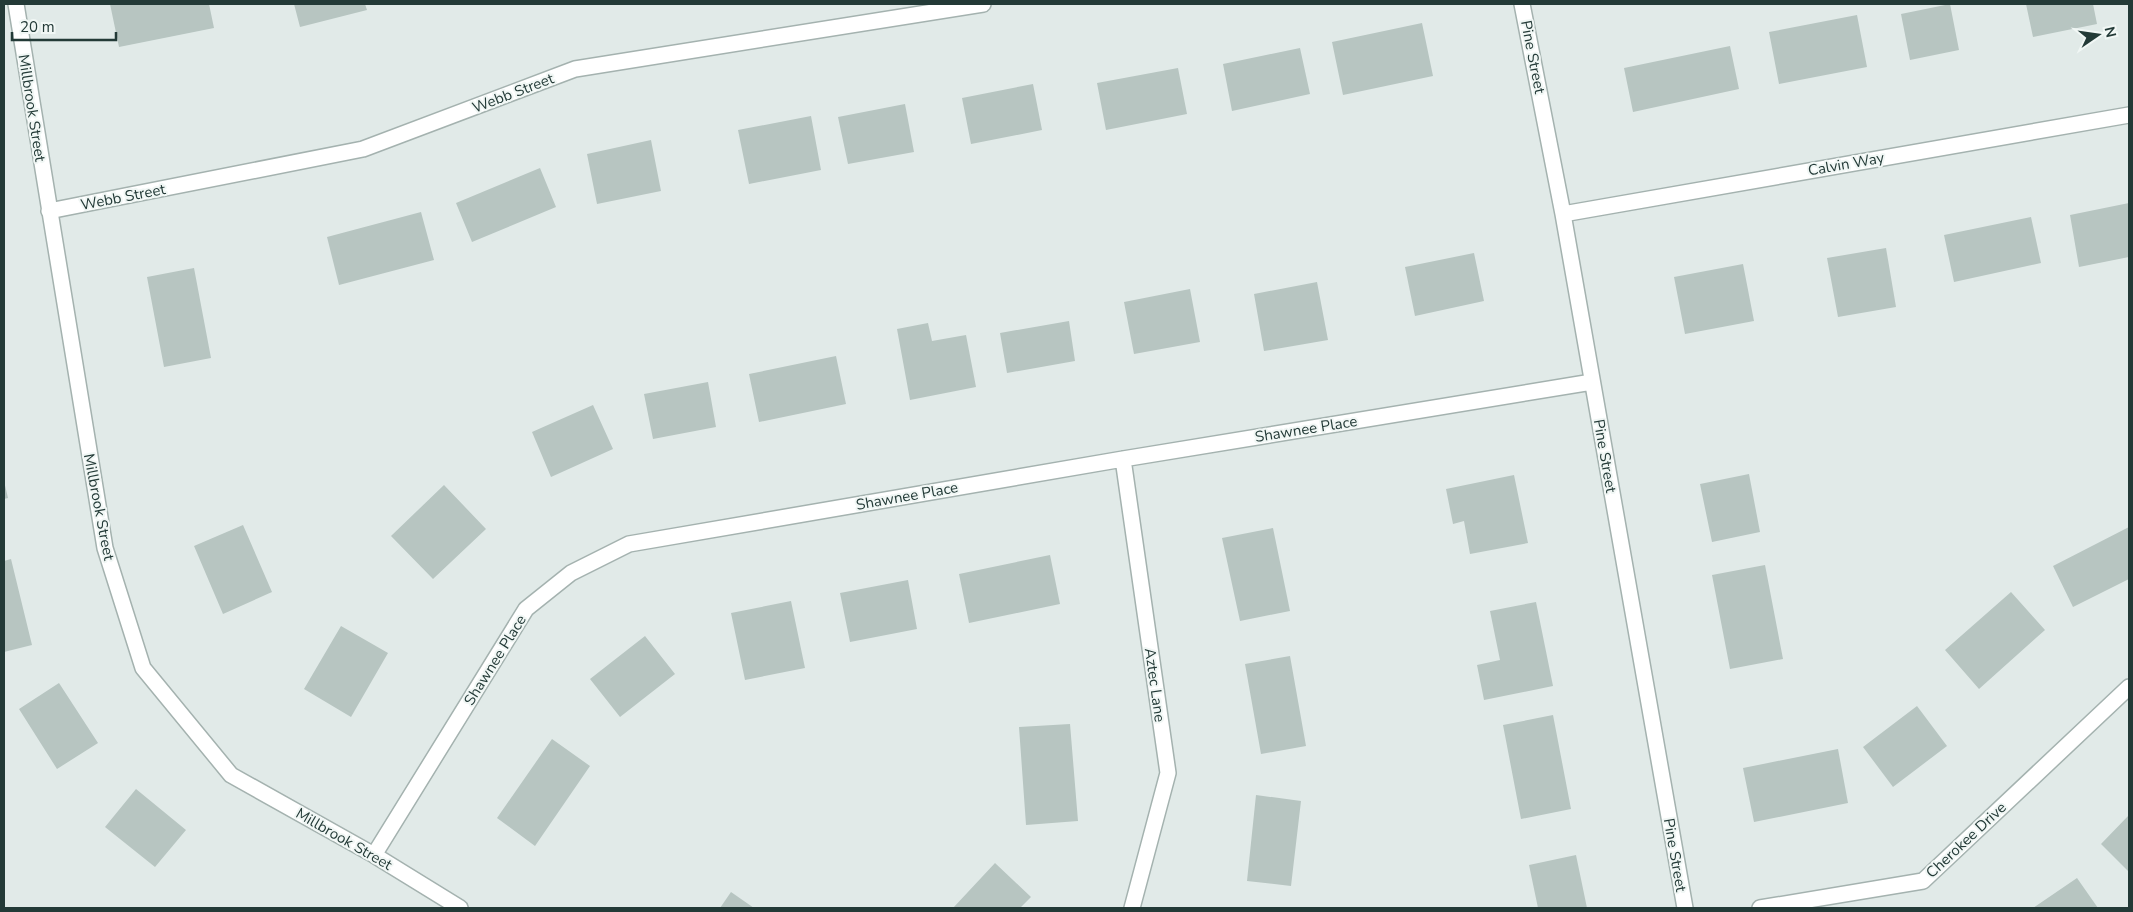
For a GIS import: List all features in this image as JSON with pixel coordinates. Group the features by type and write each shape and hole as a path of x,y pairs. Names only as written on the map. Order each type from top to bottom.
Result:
{"street":[{"name":"Millbrook Street","path":"16,4 105,548 143,668 231,775 374,855 460,908"},
{"name":"Webb Street","path":"49,211 363,149 575,69 983,4"},
{"name":"Pine Street","path":"1522,4 1563,214 1685,908"},
{"name":"Calvin Way","path":"1563,214 2129,115"},
{"name":"Shawnee Place","path":"374,855 526,609 571,573 629,544 1123,459 1592,382"},
{"name":"Aztec Lane","path":"1123,459 1168,773 1132,908"},
{"name":"Cherokee Drive","path":"1760,908 1923,881 2129,687"}],"building":[{"path":"110,4 209,4 214,28 119,47"},
{"path":"294,4 365,4 367,10 300,27"},
{"path":"1950,4 1959,50 1910,60 1901,14"},
{"path":"2026,4 2093,4 2097,24 2033,37"},
{"path":"1857,15 1867,67 1779,84 1769,32"},
{"path":"1422,23 1433,76 1343,95 1332,42"},
{"path":"1730,46 1739,89 1633,112 1624,68"},
{"path":"1300,48 1310,94 1232,111 1223,64"},
{"path":"1178,68 1187,114 1106,130 1097,83"},
{"path":"1033,84 1042,130 971,144 962,98"},
{"path":"905,104 914,152 848,164 838,117"},
{"path":"811,116 821,170 749,184 738,130"},
{"path":"651,140 661,191 597,204 587,154"},
{"path":"540,168 556,207 472,242 456,203"},
{"path":"2129,203 2129,257 2079,267 2070,215"},
{"path":"421,212 434,260 339,285 327,237"},
{"path":"2031,217 2041,263 1954,282 1944,235"},
{"path":"1886,248 1896,307 1838,317 1827,258"},
{"path":"1474,253 1484,301 1415,316 1405,267"},
{"path":"1743,264 1754,321 1685,334 1674,277"},
{"path":"194,268 211,358 164,367 147,277"},
{"path":"1317,282 1328,340 1264,351 1254,294"},
{"path":"1190,289 1200,342 1134,354 1124,302"},
{"path":"1069,321 1075,361 1007,373 1000,333"},
{"path":"928,323 932,341 966,335 976,387 910,400 897,329"},
{"path":"836,356 846,404 759,422 749,374"},
{"path":"708,382 716,427 653,439 644,394"},
{"path":"593,405 613,449 551,477 532,432"},
{"path":"1749,474 1760,532 1712,542 1700,484"},
{"path":"1514,475 1528,543 1470,554 1464,521 1453,524 1446,489"},
{"path":"4,481 8,498 4,499"},
{"path":"444,485 486,529 433,579 391,536"},
{"path":"243,525 272,592 223,614 194,546"},
{"path":"2129,527 2129,579 2073,607 2053,566"},
{"path":"1273,528 1290,611 1240,621 1222,538"},
{"path":"1050,555 1060,604 969,623 959,574"},
{"path":"11,559 32,645 4,652 4,561"},
{"path":"1765,565 1783,659 1730,669 1712,575"},
{"path":"908,580 917,629 850,642 840,593"},
{"path":"2011,592 2045,630 1979,689 1945,650"},
{"path":"791,601 805,668 745,680 731,613"},
{"path":"1536,602 1553,686 1484,700 1477,665 1500,660 1490,611"},
{"path":"341,626 388,653 351,717 304,689"},
{"path":"645,636 675,674 620,717 590,679"},
{"path":"1290,656 1306,746 1261,754 1245,664"},
{"path":"59,683 98,743 57,769 19,709"},
{"path":"1917,706 1947,746 1893,787 1863,747"},
{"path":"1553,715 1571,809 1521,819 1503,725"},
{"path":"1070,724 1078,821 1026,825 1019,727"},
{"path":"552,739 590,766 535,846 497,818"},
{"path":"1838,749 1848,803 1754,822 1743,768"},
{"path":"136,789 186,830 155,867 105,827"},
{"path":"1256,795 1301,801 1291,886 1247,881"},
{"path":"2129,815 2129,872 2101,844"},
{"path":"1576,855 1587,908 1538,908 1529,865"},
{"path":"995,863 1031,897 1020,908 953,908"},
{"path":"2077,878 2098,908 2033,908"},
{"path":"731,892 754,908 720,908"}]}
